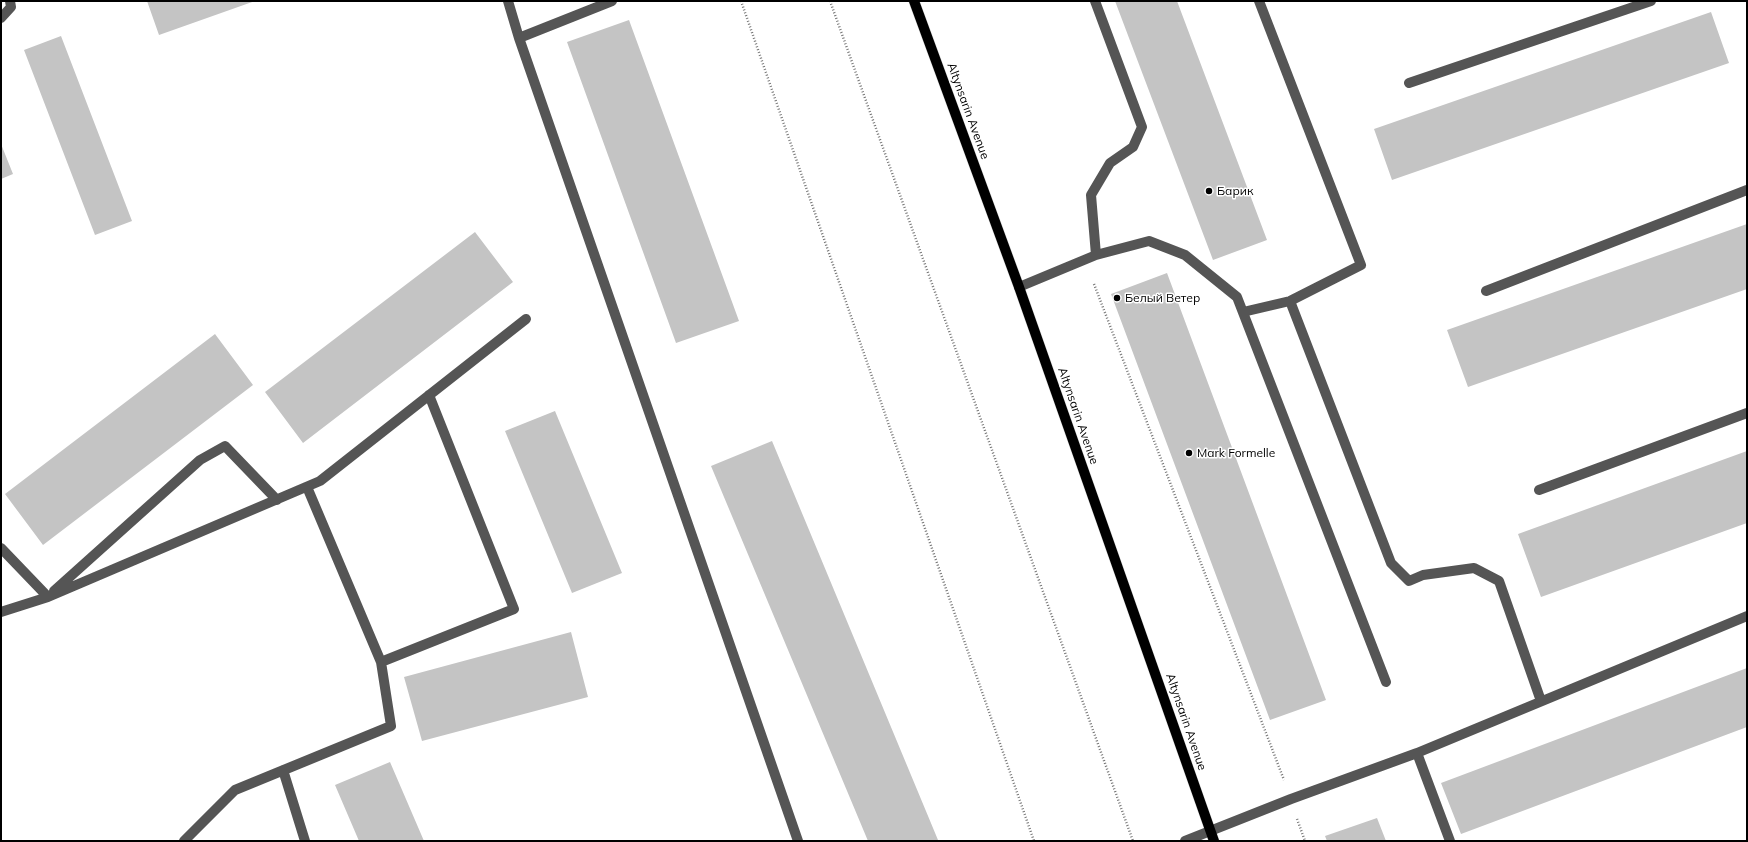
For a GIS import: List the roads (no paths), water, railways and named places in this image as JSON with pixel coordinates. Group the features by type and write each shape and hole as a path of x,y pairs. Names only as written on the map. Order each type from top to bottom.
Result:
{"main road":[{"name":"Altynsarin Avenue","path":"914,1 1019,287 1213,836"}],"lane":[{"path":"1,18 11,7 10,1"},
{"path":"508,1 519,38 798,841"},
{"path":"519,38 612,1"},
{"path":"1095,1 1142,127 1133,147 1110,163 1091,195 1096,256"},
{"path":"1243,312 1290,301 1361,265 1259,1"},
{"path":"1409,83 1651,1"},
{"path":"1486,291 1747,190"},
{"path":"1019,287 1096,256 1149,241 1185,256 1237,297 1386,682"},
{"path":"1290,301 1392,563 1409,581 1424,575 1474,568 1499,581 1541,701"},
{"path":"1,612 48,596 320,481 526,319"},
{"path":"381,662 514,609 429,395"},
{"path":"1539,490 1747,414"},
{"path":"48,596 200,460 225,446 277,500"},
{"path":"184,841 235,790 391,726 381,662 307,487"},
{"path":"1,548 48,596"},
{"path":"1184,841 1213,836 1291,799 1417,753 1747,616"},
{"path":"1417,753 1450,841"},
{"path":"283,770 305,841"}],"place":[{"name":"Барик","path":"1209,191"},
{"name":"Белый Ветер","path":"1117,298"},
{"name":"Mark Formelle","path":"1189,453"}]}
